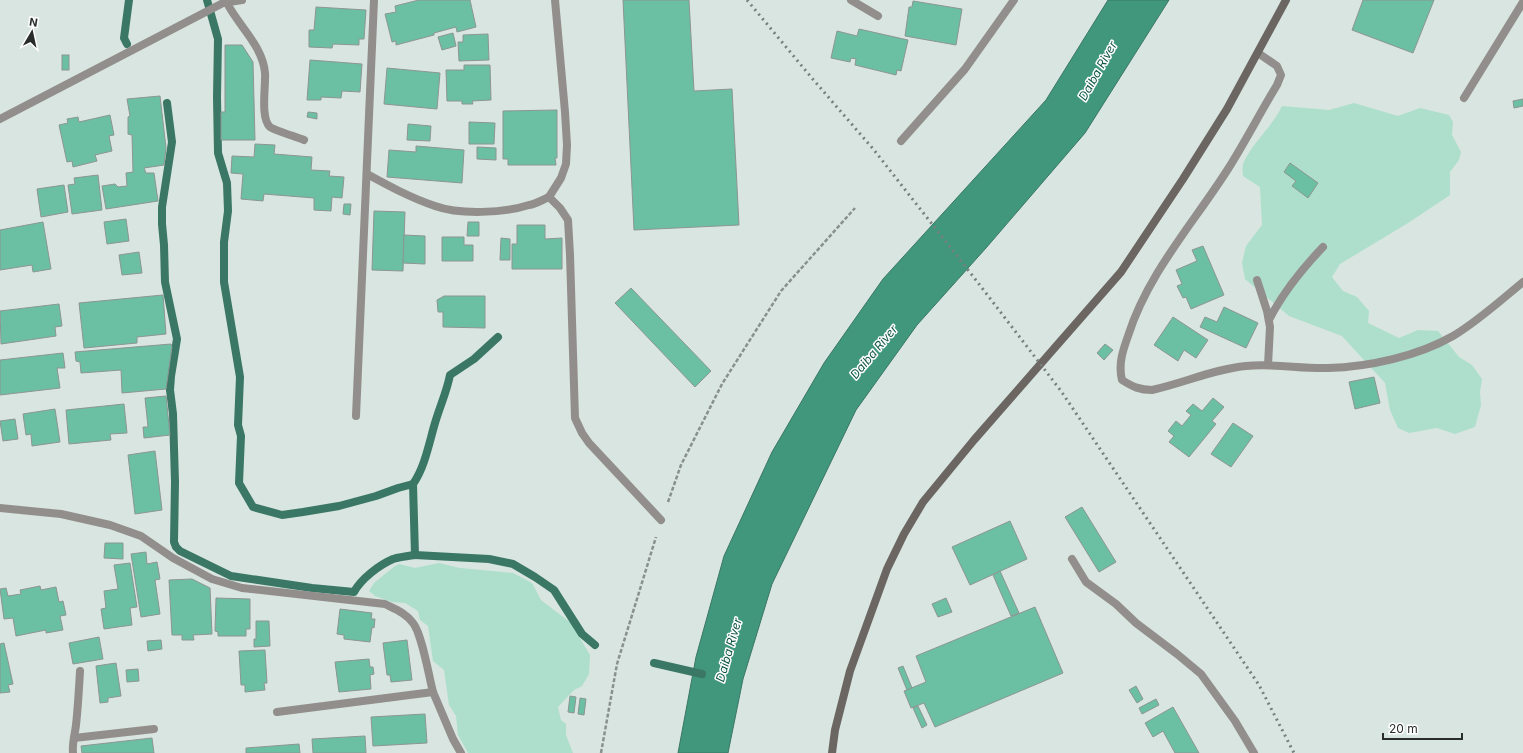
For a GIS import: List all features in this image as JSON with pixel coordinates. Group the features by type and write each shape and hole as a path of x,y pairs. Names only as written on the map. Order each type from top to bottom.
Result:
{"street":[{"path":"0,119 200,15 223,4 242,0"},
{"path":"356,416 374,0"},
{"path":"367,174 386,185 437,207 470,212 517,208 530,205 549,197 564,171 567,145 555,0"},
{"path":"851,0 878,16"},
{"path":"901,141 965,69 1014,0"},
{"path":"832,753 835,730 850,671 884,576 904,534 923,502 974,440 1121,272 1227,109 1286,0"},
{"path":"1464,98 1523,2"},
{"path":"223,4 232,13 259,53 265,72 264,95 266,119 270,126 304,140"},
{"path":"1258,53 1278,66 1281,75 1277,85 1228,169 1169,254 1147,289 1134,317 1123,350 1120,366 1122,380 1133,387 1142,390 1152,390 1244,366 1268,365 1326,368 1356,367 1382,362 1427,348 1453,336 1484,314 1523,282"},
{"path":"549,197 560,208 568,220 575,418 582,433 589,442 661,520"},
{"path":"1269,320 1277,303 1300,271 1323,247"},
{"path":"1257,280 1270,326 1268,365"},
{"path":"0,508 61,514 110,525 141,536 173,558 212,579 242,588 385,604 401,612 414,624 433,692 453,739 461,753"},
{"path":"1072,559 1086,582 1116,604 1136,623 1201,674 1235,721 1254,753"},
{"path":"73,753 79,697 80,671"},
{"path":"277,712 433,692"},
{"path":"74,738 154,729"}],"path":[{"path":"601,753 618,664 661,520 681,466 722,384 781,291 855,208"}],"shaded area":[{"path":"1354,103 1398,116 1420,108 1449,115 1453,122 1452,135 1461,152 1459,160 1450,172 1450,195 1408,223 1340,264 1332,277 1343,291 1357,297 1369,311 1368,323 1399,338 1418,330 1438,331 1459,357 1472,365 1482,379 1480,392 1481,405 1475,427 1455,434 1437,428 1409,433 1398,428 1390,410 1385,383 1342,336 1289,316 1245,279 1242,263 1246,246 1262,225 1260,187 1243,176 1243,165 1251,149 1273,121 1282,106 1329,110"},
{"path":"439,563 460,568 513,573 532,583 541,600 571,623 590,655 589,674 582,686 574,690 558,707 561,720 566,724 566,735 573,753 468,753 458,735 456,716 449,705 444,670 433,661 428,626 420,620 418,611 405,603 392,602 375,596 369,591 374,583 399,564 415,568"}],"water":[{"name":"Daiba River","path":"1108,0 1169,0 1085,133 986,248 917,325 856,410 772,584 743,679 728,753 678,753 696,657 724,556 772,452 824,363 883,279 1046,100"}],"building":[{"path":"419,0 470,0 476,27 457,32 456,27 434,33 434,35 396,45 396,41 392,42 385,14 396,12 395,6"},
{"path":"623,0 689,0 694,91 732,89 739,225 634,230"},
{"path":"1363,0 1434,0 1413,53 1352,30"},
{"path":"913,1 962,9 956,45 905,36 909,7 912,7"},
{"path":"316,7 366,10 364,39 359,39 359,45 333,44 332,48 309,47 309,30 314,30"},
{"path":"859,29 908,40 901,71 897,70 896,75 855,65 856,59 851,58 850,62 831,58 837,31 857,36"},
{"path":"453,33 456,46 442,50 438,37"},
{"path":"488,34 489,60 459,61 458,42 463,42 463,35"},
{"path":"225,45 242,45 253,62 255,140 221,140 221,112 225,112"},
{"path":"62,55 69,55 69,70 62,70"},
{"path":"310,60 362,64 360,92 342,91 341,98 321,97 321,100 307,100"},
{"path":"464,65 490,65 491,100 472,101 473,104 462,104 462,101 447,101 446,70 464,70"},
{"path":"387,68 440,73 437,109 384,104"},
{"path":"160,96 166,148 164,165 144,168 146,173 154,173 158,201 106,209 102,186 115,184 118,187 127,186 126,173 133,172 132,135 128,134 128,117 130,116 127,99"},
{"path":"1523,99 1523,106 1514,108 1513,101"},
{"path":"557,110 556,165 508,165 508,159 503,159 503,111"},
{"path":"308,112 317,113 317,119 307,117"},
{"path":"110,115 114,135 109,136 112,151 95,155 97,161 73,167 72,161 67,162 59,125 68,123 67,119 78,117 79,122"},
{"path":"469,122 495,123 494,144 469,144"},
{"path":"408,124 431,126 430,141 407,140"},
{"path":"255,144 275,145 274,154 312,157 311,170 330,171 329,176 344,177 342,198 332,197 331,211 314,210 314,198 264,194 263,201 241,199 243,174 231,173 232,156 254,157"},
{"path":"416,146 464,150 462,183 387,177 389,150 416,152"},
{"path":"477,147 496,148 496,160 477,159"},
{"path":"1290,163 1318,183 1308,198 1292,186 1296,181 1284,172"},
{"path":"98,175 102,210 72,214 68,185 75,184 74,178"},
{"path":"64,185 68,212 41,217 37,189"},
{"path":"344,204 351,204 350,215 343,214"},
{"path":"374,211 405,212 403,271 372,270"},
{"path":"126,219 129,241 107,244 104,222"},
{"path":"43,222 51,269 33,272 32,265 0,270 0,230"},
{"path":"468,222 479,222 479,236 467,236"},
{"path":"517,225 545,225 545,239 562,238 562,269 512,269 512,244 517,244"},
{"path":"404,235 425,236 425,264 403,263"},
{"path":"442,237 464,237 464,245 473,245 473,261 442,261"},
{"path":"501,238 510,239 510,260 500,260"},
{"path":"1203,246 1224,295 1191,309 1186,297 1183,298 1177,286 1182,284 1176,270 1197,261 1192,250"},
{"path":"139,252 142,273 122,275 119,255"},
{"path":"631,288 711,371 695,387 615,303"},
{"path":"163,295 166,334 137,337 137,343 84,348 79,303"},
{"path":"444,296 485,296 485,328 443,327 443,312 438,312 437,300"},
{"path":"59,304 62,326 55,327 56,336 1,344 0,311"},
{"path":"1224,307 1258,323 1246,348 1200,327 1205,317 1217,322"},
{"path":"1173,317 1208,340 1196,358 1184,350 1178,361 1154,345"},
{"path":"171,344 172,347 166,389 122,393 121,370 81,373 80,362 76,361 75,352"},
{"path":"1105,344 1113,350 1104,360 1097,353"},
{"path":"63,353 65,368 57,368 60,388 0,395 0,360"},
{"path":"1374,377 1380,403 1355,409 1349,382"},
{"path":"166,396 170,435 144,438 143,427 148,427 145,398"},
{"path":"1213,398 1224,407 1212,421 1216,424 1189,457 1169,442 1174,436 1168,431 1176,421 1182,426 1191,415 1186,411 1193,404 1202,411"},
{"path":"124,404 127,433 110,434 111,440 69,444 66,410"},
{"path":"55,409 60,442 32,446 31,434 26,435 23,414"},
{"path":"15,419 18,439 3,441 0,421"},
{"path":"1233,423 1253,436 1231,467 1211,454"},
{"path":"155,451 162,510 135,514 128,455"},
{"path":"1082,507 1116,562 1099,572 1065,517"},
{"path":"1010,521 1027,559 970,585 952,547"},
{"path":"105,543 123,543 123,559 104,558"},
{"path":"146,552 147,564 157,562 160,579 155,580 160,614 141,617 131,554"},
{"path":"130,563 137,607 130,608 132,625 104,629 101,609 106,608 104,591 118,589 114,565"},
{"path":"1000,571 1019,613 1011,616 993,575"},
{"path":"192,579 210,588 212,634 193,635 194,640 182,640 182,635 172,635 169,580"},
{"path":"40,586 41,590 56,587 59,602 63,601 66,615 60,616 63,630 46,633 46,630 16,636 13,618 4,619 0,589 6,588 8,596 21,594 20,590"},
{"path":"216,598 250,599 250,629 246,629 246,636 218,636 218,632 215,631"},
{"path":"946,598 952,612 938,617 932,604"},
{"path":"1035,607 1063,673 935,727 924,703 911,708 904,691 926,682 916,656"},
{"path":"340,609 372,613 371,619 375,619 374,628 372,627 370,642 344,639 344,635 337,634"},
{"path":"256,621 269,621 270,646 254,647 254,639 256,639"},
{"path":"99,637 103,659 73,664 69,643"},
{"path":"161,640 162,649 148,651 147,641"},
{"path":"407,640 412,680 391,682 390,675 387,675 383,643"},
{"path":"4,643 13,684 8,685 10,692 0,693 0,644"},
{"path":"265,650 267,683 264,683 265,690 245,692 245,685 241,685 239,651"},
{"path":"369,659 370,667 373,667 374,674 370,675 371,689 339,692 335,662"},
{"path":"116,663 121,696 108,698 108,702 100,703 96,666"},
{"path":"903,666 912,688 907,690 898,668"},
{"path":"138,669 139,681 127,682 126,670"},
{"path":"1136,686 1143,699 1137,703 1129,690"},
{"path":"570,696 576,697 574,713 568,712"},
{"path":"580,698 586,699 584,715 578,714"},
{"path":"1156,699 1159,705 1142,714 1139,708"},
{"path":"918,706 927,725 922,728 913,708"},
{"path":"1173,707 1199,753 1175,753 1163,731 1153,737 1145,723"},
{"path":"425,714 427,743 373,746 371,717"},
{"path":"365,736 366,753 313,753 312,739"},
{"path":"152,738 154,753 82,753 81,746"},
{"path":"299,744 300,753 246,753 246,748"}],"waterway":[{"path":"127,44 124,38 129,0"},
{"path":"207,0 218,39 218,153 227,183 228,211 224,242 224,282 240,377 238,425 241,436 239,483 253,507 282,515 303,512 339,506 413,484 415,555 489,559 513,564 554,590 582,634 595,645"},
{"path":"167,103 172,142 162,207 162,224 165,282 177,339 170,390 173,414 175,482 174,542 176,547 180,551 231,576 312,588 354,592 366,577 382,565 393,559 415,555"},
{"path":"413,484 424,463 450,375 474,359 498,337"},
{"path":"654,663 702,674"}],"railway":[{"path":"747,0 874,150 1061,391 1259,685 1294,753"}]}
